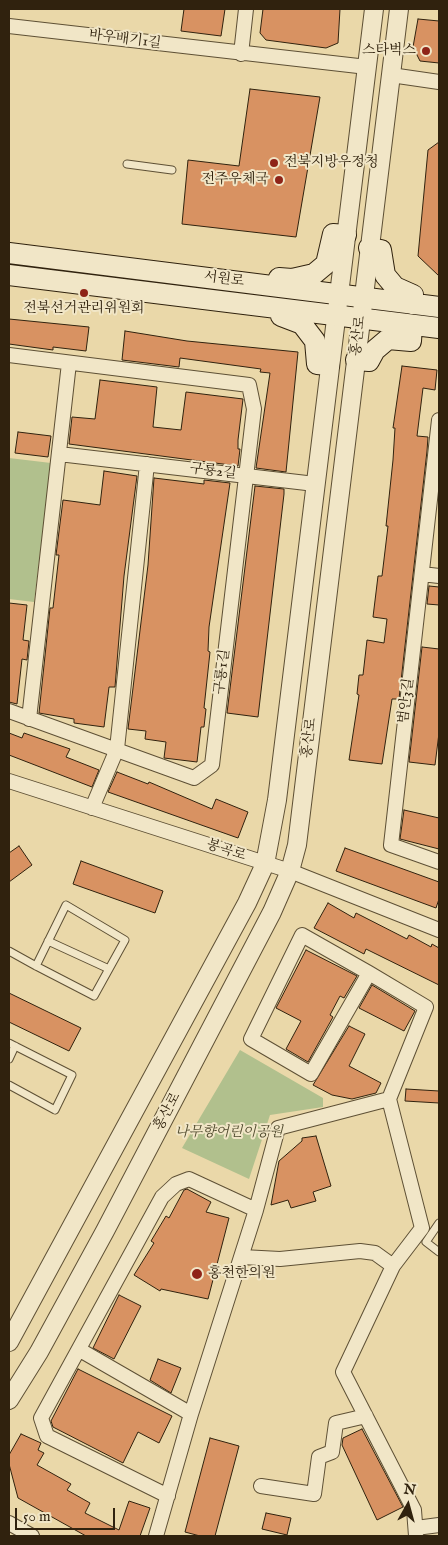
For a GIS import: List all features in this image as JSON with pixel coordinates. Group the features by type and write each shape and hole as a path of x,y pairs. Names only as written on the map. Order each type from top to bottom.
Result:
{"main road":[{"path":"268,286 269,277 292,280 314,274 326,264 333,234 346,235"},
{"path":"369,248 381,250 385,275 396,287 413,295 412,304"},
{"name":"서원로","path":"9,254 439,307"},
{"name":"서원로","path":"9,275 439,328"},
{"path":"282,309 281,317 302,324 315,342 317,364 329,366"},
{"path":"356,360 369,361 375,350 388,340 411,341 412,325"}],"street":[{"path":"241,54 246,9"},
{"name":"홍산로","path":"9,1342 247,903 265,864 277,800 374,9"},
{"name":"홍산로","path":"9,1400 39,1352 105,1231 272,912 290,871 297,845 399,9"},
{"name":"바우배기1길","path":"9,26 367,67"},
{"path":"391,75 439,82"},
{"name":"구룡2길","path":"9,355 249,385 254,409 246,476 59,454"},
{"path":"29,719 69,363"},
{"name":"범안3길","path":"439,420 391,845 439,862"},
{"path":"92,808 117,749 147,464"},
{"path":"246,476 315,484"},
{"name":"구룡1길","path":"9,711 194,778 212,765 246,476"},
{"path":"422,574 439,576"},
{"name":"봉곡로","path":"9,780 290,871 439,930"},
{"path":"369,973 311,1074 251,1039 302,935 369,973 426,1007 388,1099 422,1228 393,1266 343,1372 414,1510 416,1532 439,1525"},
{"path":"156,1536 191,1414 242,1257 278,1128 388,1099"},
{"path":"168,1496 47,1436 41,1418 80,1350 162,1197 176,1184 189,1179 256,1210"},
{"path":"242,1257 280,1259 360,1251 375,1253 393,1266"},
{"path":"80,1350 191,1414"},
{"path":"261,1486 314,1494 319,1457 332,1452 336,1423 366,1416"},
{"path":"9,1523 32,1536"}],"lane":[{"path":"127,164 172,170"},
{"path":"9,951 36,966 94,996 125,940 66,905 36,966"},
{"path":"48,941 109,969"},
{"path":"9,1059 12,1045 72,1075 55,1110 9,1085"},
{"path":"439,1223 426,1242 439,1252"}],"green space":[{"path":"9,458 51,463 34,602 9,599"},
{"name":"나무향어린이공원","path":"240,1050 323,1098 323,1107 270,1115 249,1179 182,1148"}],"building":[{"path":"184,9 225,9 221,36 181,31"},
{"path":"263,9 340,9 338,43 326,48 266,40 260,33"},
{"path":"418,19 439,21 439,63 420,61 413,47"},
{"name":"전북지방우정청","path":"250,89 320,97 296,237 182,224 188,160 239,166"},
{"path":"439,142 439,276 418,256 428,150"},
{"path":"9,319 89,327 86,351 53,347 53,350 9,344"},
{"path":"125,331 187,341 298,352 286,472 256,468 270,373 260,372 261,369 180,358 179,367 122,360"},
{"path":"402,366 437,370 435,390 423,388 417,436 428,437 427,451 399,699 392,699 382,764 349,760 359,695 357,694 359,675 363,675 367,640 384,643 387,619 373,617 378,576 382,576 388,526 386,526 395,428 393,428"},
{"path":"100,380 157,387 153,427 181,430 186,392 243,399 238,440 238,449 240,449 238,466 69,444 72,417 95,419"},
{"path":"18,432 51,436 48,457 15,453"},
{"path":"104,471 137,476 124,576 115,687 109,687 104,727 74,723 74,719 39,713 50,608 53,608 59,555 56,555 63,500 100,505"},
{"path":"154,478 204,484 204,480 230,483 209,627 208,651 210,652 204,708 206,709 204,727 201,727 197,762 164,758 166,742 145,739 146,731 128,729 148,565"},
{"path":"255,486 284,489 258,717 227,713"},
{"path":"429,586 439,587 439,605 427,604"},
{"path":"9,603 27,605 23,640 29,641 27,660 22,659 17,704 9,702"},
{"path":"422,647 439,649 439,733 435,765 409,762"},
{"path":"9,733 22,738 24,733 70,749 66,757 99,770 92,787 9,755"},
{"path":"117,772 148,784 149,782 212,809 216,799 248,812 238,838 108,792"},
{"path":"404,810 439,818 439,849 400,839"},
{"path":"19,846 32,865 9,882 9,853"},
{"path":"345,848 439,882 439,899 436,908 336,871"},
{"path":"81,861 163,891 155,913 73,884"},
{"path":"328,903 354,918 356,913 407,939 409,935 431,947 432,944 439,948 439,985 366,949 364,954 314,928"},
{"path":"306,950 357,976 344,998 340,996 330,1015 333,1017 308,1062 286,1049 301,1021 276,1008"},
{"path":"372,985 415,1011 404,1031 359,1008"},
{"path":"9,993 81,1028 69,1051 9,1022"},
{"path":"349,1026 365,1034 349,1066 381,1083 376,1093 352,1099 332,1095 313,1085"},
{"path":"406,1089 439,1091 439,1103 405,1101"},
{"path":"316,1136 331,1186 313,1192 316,1201 291,1208 288,1200 271,1205 279,1161 302,1141 302,1138"},
{"path":"187,1189 211,1202 206,1212 229,1218 208,1299 161,1289 160,1291 134,1275 154,1243 151,1241 166,1216 169,1218 184,1190"},
{"path":"119,1295 141,1306 114,1359 93,1348"},
{"path":"158,1359 181,1368 171,1393 150,1380"},
{"path":"78,1369 172,1416 159,1443 138,1432 123,1463 53,1427 51,1421"},
{"path":"362,1429 403,1507 377,1520 342,1445 343,1438"},
{"path":"21,1434 41,1443 38,1450 44,1453 37,1465 71,1484 67,1490 90,1503 85,1513 119,1530 129,1501 150,1508 140,1536 86,1536 18,1498 9,1464 9,1455"},
{"path":"210,1438 239,1446 215,1536 200,1536 185,1532"},
{"path":"266,1513 291,1518 287,1535 262,1529"}],"place":[{"name":"스타벅스","path":"426,51"},
{"name":"전북지방우정청","path":"274,163"},
{"name":"전주우체국","path":"279,180"},
{"name":"전북선거관리위원회","path":"84,293"},
{"name":"홍천한의원","path":"197,1274"}]}
